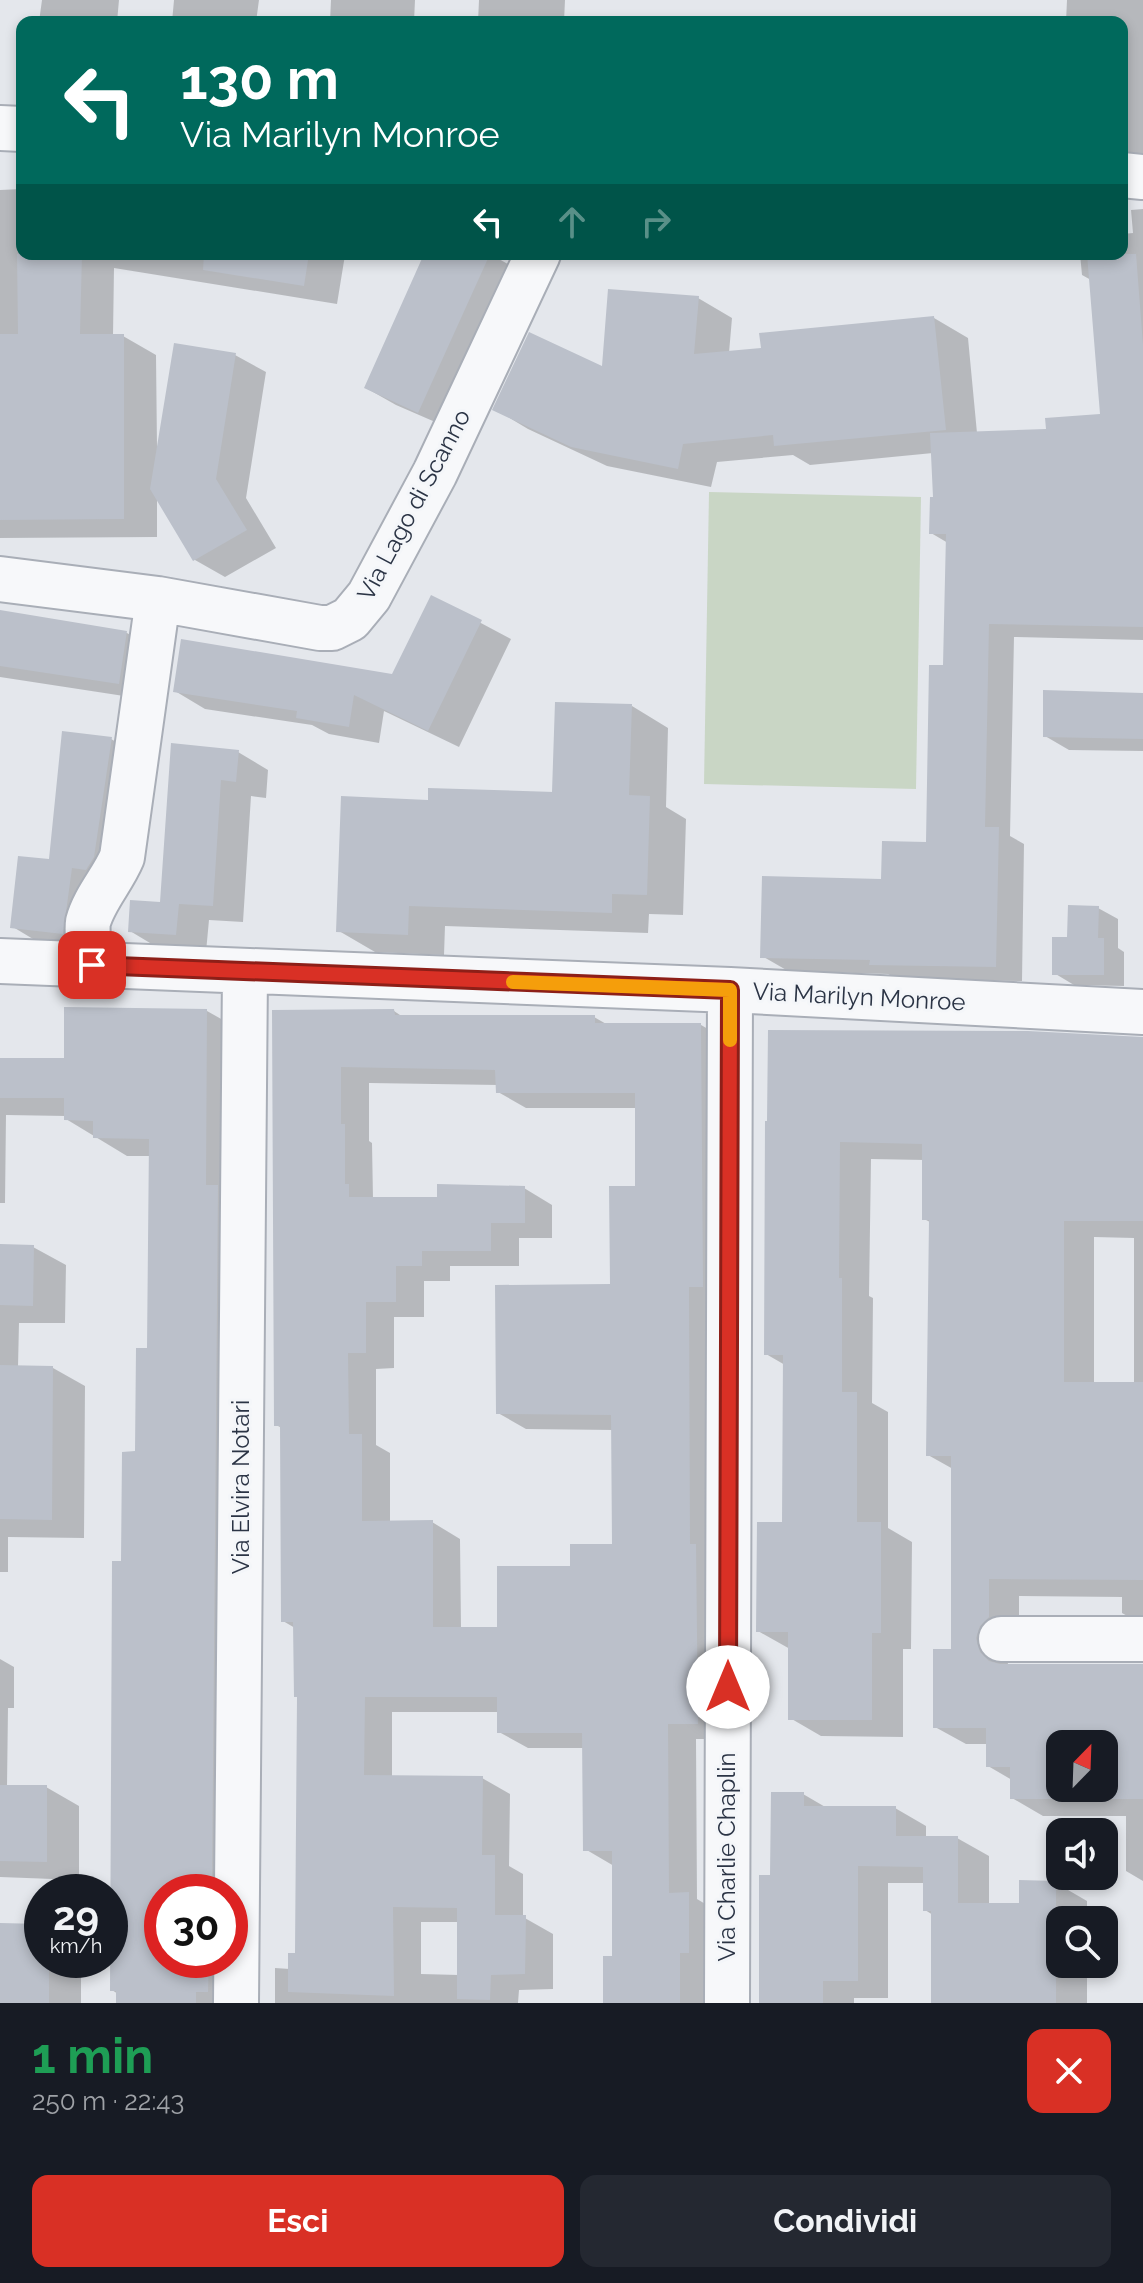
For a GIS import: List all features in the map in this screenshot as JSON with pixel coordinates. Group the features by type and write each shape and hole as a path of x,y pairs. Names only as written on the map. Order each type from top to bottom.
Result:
{"street":[{"name":"Via Lago di Scanno","path":"0,579 158,599 320,628 332,628 350,619 369,596 435,473 535,260"},
{"path":"88,942 87,924 122,857 158,599"},
{"name":"Via Marilyn Monroe","path":"0,961 730,990 1143,1012"},
{"name":"Via Elvira Notari","path":"236,2003 245,972"},
{"name":"Via Charlie Chaplin","path":"727,2003 730,990"},
{"path":"1001,1639 1143,1639"}],"green space":[{"path":"709,492 921,497 916,789 704,784"}],"building":[{"path":"1128,254 1136,254 1143,345 1143,627 989,624 985,827 999,827 996,967 869,965 870,960 760,958 762,876 881,879 882,841 926,842 929,665 943,665 946,534 929,534 930,497 933,497 930,433 1046,429 1045,418 1100,414 1087,260 1128,260"},
{"path":"17,260 82,260 80,334 124,334 124,519 0,520 0,334 18,334"},
{"path":"204,260 308,260 304,286 203,270"},
{"path":"421,260 487,260 418,413 364,388"},
{"path":"608,289 699,296 694,354 761,348 759,333 934,316 946,430 774,446 773,435 683,444 678,469 571,447 492,410 529,332 602,366"},
{"path":"174,343 236,353 216,479 247,530 193,561 150,489"},
{"path":"431,595 482,620 428,731 354,695 349,727 296,718 297,711 173,692 181,639 392,674"},
{"path":"0,610 127,631 119,684 0,666"},
{"path":"1043,690 1143,693 1143,739 1043,737"},
{"path":"555,702 632,704 629,795 650,796 647,895 612,894 612,913 409,906 408,935 336,932 341,796 428,800 428,788 552,792"},
{"path":"62,731 112,737 94,857 86,870 72,868 63,934 10,928 18,856 49,859"},
{"path":"171,743 239,750 236,782 221,780 213,906 179,904 176,935 128,932 130,900 160,902"},
{"path":"1068,905 1099,906 1098,938 1104,938 1104,975 1052,975 1052,937 1067,937"},
{"path":"64,1007 207,1009 206,1185 218,1185 212,1874 144,1874 144,1978 208,1978 208,1992 196,1992 196,2003 116,2003 116,1991 110,1991 110,1978 128,1978 128,1874 111,1874 112,1561 121,1561 122,1452 135,1451 136,1348 147,1348 149,1139 93,1138 93,1121 64,1120 64,1098 0,1098 0,1058 64,1058"},
{"path":"394,1009 395,1015 595,1015 595,1023 701,1023 703,1287 689,1287 690,1544 696,1544 698,1724 668,1724 669,1893 689,1892 689,1953 680,1953 680,2003 603,2003 603,1956 612,1956 612,1851 583,1851 582,1733 497,1733 497,1697 365,1697 364,1775 483,1776 482,1855 495,1855 495,1915 526,1915 525,1974 491,1975 490,2000 457,1999 457,1908 393,1907 394,1996 288,1992 288,1953 295,1953 297,1697 294,1697 293,1622 281,1622 280,1426 274,1426 272,1010","holes":["341,1067 495,1070 496,1093 635,1093 635,1186 609,1186 610,1284 495,1285 496,1414 611,1415 612,1544 570,1544 570,1566 497,1566 497,1627 433,1627 433,1520 362,1521 362,1434 349,1434 348,1353 366,1353 366,1302 396,1302 396,1266 422,1266 422,1251 491,1251 491,1223 525,1223 525,1186 437,1184 437,1197 349,1197 349,1184 345,1184 345,1124 341,1124"]},
{"path":"768,1030 1028,1031 1143,1037 1143,1221 1064,1221 1064,1382 1143,1382 1143,1580 989,1579 989,1617 980,1626 976,1638 980,1652 989,1661 1000,1664 1143,1664 1143,1799 1118,1799 1118,1730 1046,1730 1046,1799 1010,1799 1010,1767 986,1767 986,1728 933,1728 933,1649 951,1649 951,1456 926,1456 929,1220 922,1220 922,1144 840,1142 842,1392 857,1392 857,1522 881,1522 881,1633 872,1633 872,1720 788,1720 788,1632 756,1632 757,1522 782,1522 783,1355 764,1355"},
{"path":"0,1244 34,1245 33,1306 0,1305"},
{"path":"0,1365 53,1366 52,1520 0,1519"},
{"path":"0,1785 47,1785 47,1862 0,1861"},
{"path":"771,1792 804,1792 804,1806 896,1806 896,1836 958,1836 958,1903 1019,1903 1019,1880 1046,1881 1046,1890 1056,1890 1056,1906 1046,1906 1046,1978 1056,1978 1056,2003 931,2003 931,1911 923,1911 923,1867 858,1866 858,1981 823,1981 823,2003 759,2003 759,1875 770,1875"},
{"path":"0,1923 24,1924 24,1978 49,1978 49,2003 0,2003"}],"slow traffic":[{"path":"513,982 730,990 730,1040"}],"route":[{"path":"92,965 730,990 728,1687"}]}
